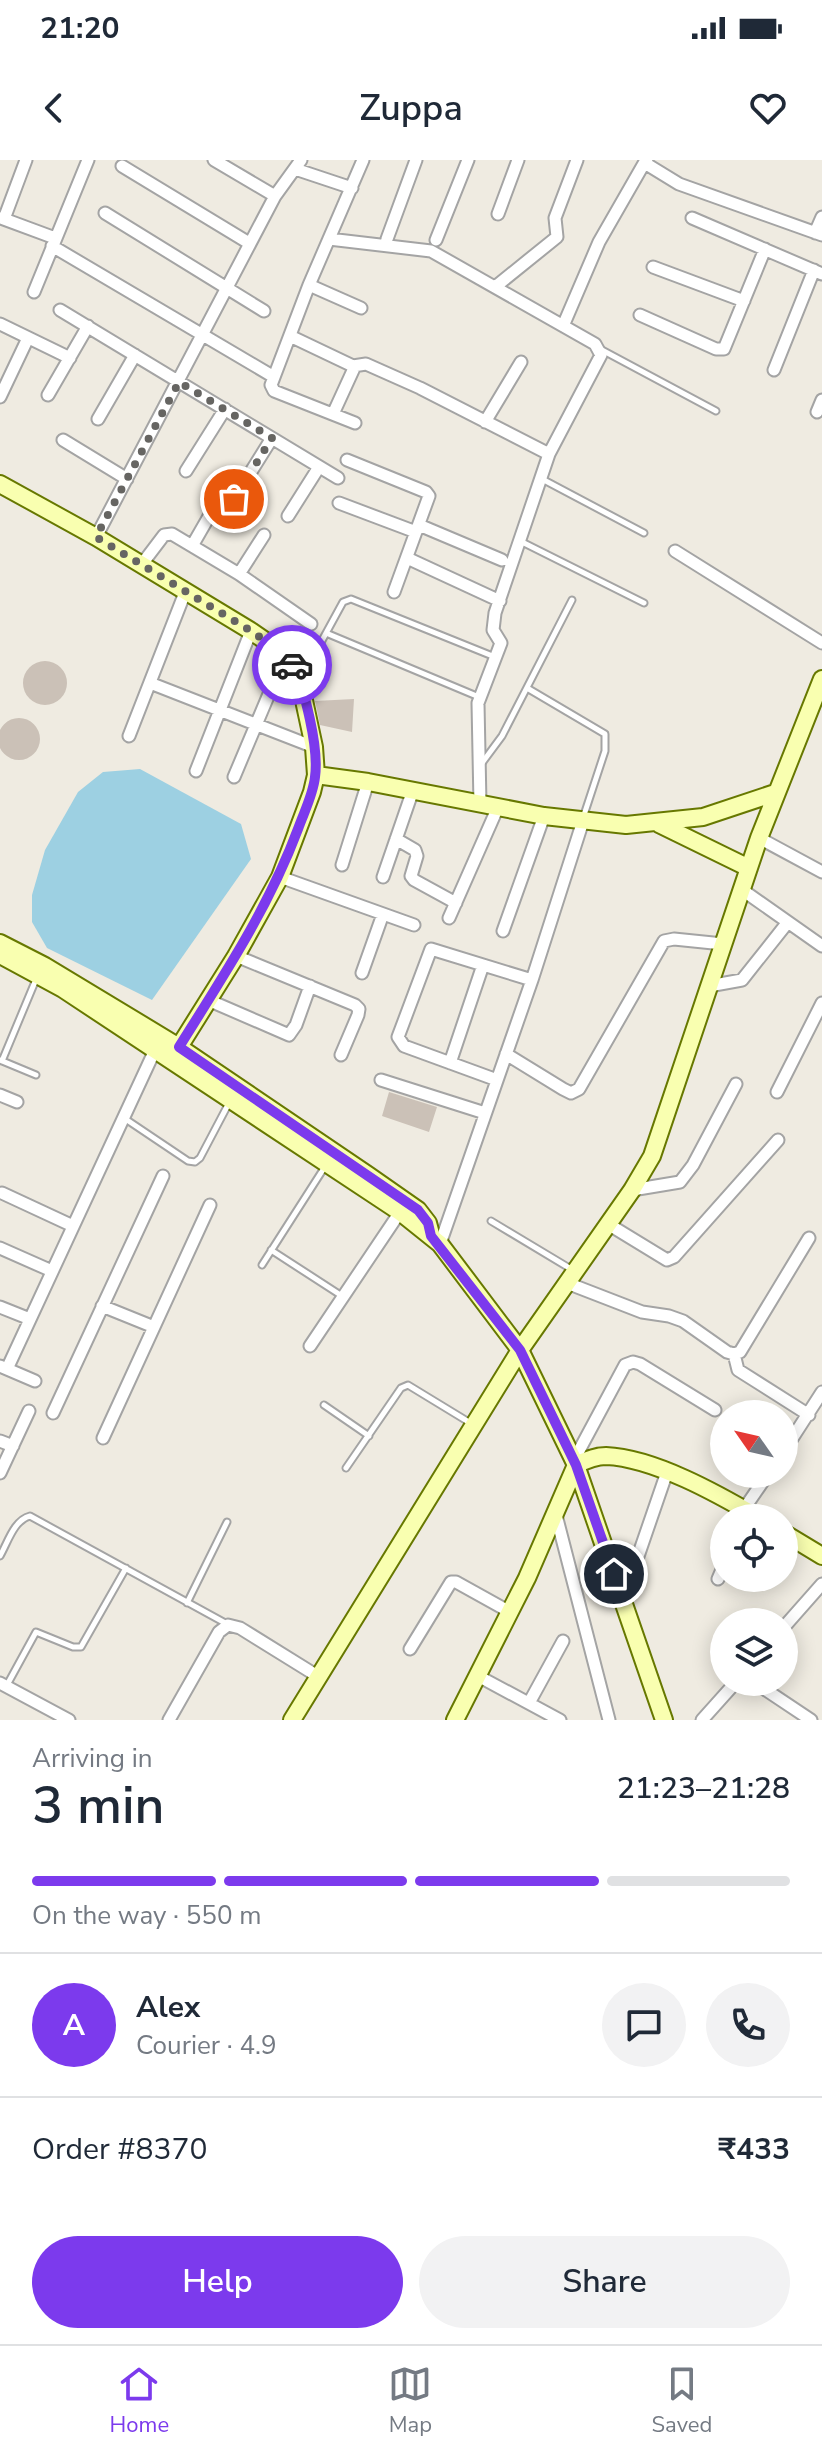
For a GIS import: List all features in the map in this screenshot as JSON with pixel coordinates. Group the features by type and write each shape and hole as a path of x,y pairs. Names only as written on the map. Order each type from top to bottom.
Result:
{"street":[{"path":"10,160 25,163 1,219 54,242 274,377"},
{"path":"34,292 88,160"},
{"path":"214,160 275,196"},
{"path":"355,423 271,388 309,285 363,160"},
{"path":"387,239 416,160"},
{"path":"436,240 468,160"},
{"path":"498,214 518,160"},
{"path":"495,287 557,237 555,218 577,160"},
{"path":"563,326 599,242 646,160"},
{"path":"646,160 648,165 679,184 819,234 822,217"},
{"path":"96,537 275,196 298,165 352,188"},
{"path":"122,166 249,243"},
{"path":"105,213 264,311"},
{"path":"692,218 818,272 774,370"},
{"path":"329,239 431,251 600,348 600,361 549,454 492,623 501,643 480,697 480,804"},
{"path":"640,315 716,349 724,349 765,249"},
{"path":"653,267 744,301"},
{"path":"309,285 361,308"},
{"path":"60,310 338,478"},
{"path":"0,324 70,358"},
{"path":"48,395 88,326"},
{"path":"290,336 355,366 366,364 549,454"},
{"path":"0,397 28,338"},
{"path":"98,419 135,355"},
{"path":"485,422 521,362"},
{"path":"333,414 355,366"},
{"path":"817,412 822,400"},
{"path":"186,471 225,409"},
{"path":"234,499 272,438"},
{"path":"63,440 127,479"},
{"path":"347,460 426,492 429,496 394,592"},
{"path":"288,516 319,467"},
{"path":"0,484 96,537 251,631 285,656 299,677 314,747 316,775 312,792 280,877 236,956 179,1047"},
{"path":"339,503 502,560"},
{"path":"192,546 215,506"},
{"path":"142,564 166,533 239,574 311,624"},
{"path":"239,574 264,535"},
{"path":"675,551 822,643"},
{"path":"407,558 500,601"},
{"path":"129,736 186,590"},
{"path":"196,771 251,631"},
{"path":"234,777 285,656"},
{"path":"292,1720 520,1350 632,1190 652,1156 775,793 822,679"},
{"path":"150,683 314,747"},
{"path":"316,775 413,790 544,816 626,825 703,817 775,793"},
{"path":"342,865 368,782"},
{"path":"383,877 413,790"},
{"path":"449,918 498,807"},
{"path":"503,931 544,816"},
{"path":"435,1240 497,1080 583,821"},
{"path":"658,823 749,868"},
{"path":"759,838 822,872"},
{"path":"396,839 415,850 417,856 411,876 414,880 456,903"},
{"path":"280,877 414,925"},
{"path":"741,889 822,946"},
{"path":"362,973 383,914"},
{"path":"709,986 742,980 788,922"},
{"path":"506,1054 571,1093 579,1089 664,941 674,939 723,944"},
{"path":"0,943 45,966 179,1047 418,1210 435,1240"},
{"path":"497,1080 404,1046 398,1037 431,949 532,980"},
{"path":"0,955 38,975 155,1050 400,1212 435,1240 520,1350 575,1463 664,1720"},
{"path":"236,956 355,1005 359,1009 341,1055"},
{"path":"450,1063 483,965"},
{"path":"208,1000 289,1035 296,1025 310,986"},
{"path":"777,1092 822,1003"},
{"path":"35,1381 4,1367 30,1319 155,1050"},
{"path":"381,1080 485,1113"},
{"path":"632,1190 680,1182 693,1165 736,1084"},
{"path":"0,1095 17,1102"},
{"path":"608,1224 667,1260 674,1257 778,1140"},
{"path":"53,1413 163,1176"},
{"path":"2,1193 73,1226"},
{"path":"103,1438 210,1205"},
{"path":"310,1346 400,1212"},
{"path":"571,1277 642,1312 683,1321 734,1354 740,1352 809,1238"},
{"path":"0,1248 52,1271"},
{"path":"103,1304 154,1327"},
{"path":"0,1307 30,1319"},
{"path":"734,1354 738,1370 809,1415"},
{"path":"455,1720 510,1612 556,1515 575,1463 625,1365 633,1362 640,1364 710,1407"},
{"path":"798,1431 822,1392"},
{"path":"0,1473 29,1411"},
{"path":"0,1441 13,1446"},
{"path":"575,1463 604,1456 667,1472 732,1504"},
{"path":"623,1601 667,1472"},
{"path":"556,1515 609,1720"},
{"path":"798,1541 822,1556"},
{"path":"410,1649 451,1582 510,1612"},
{"path":"798,1611 822,1584"},
{"path":"169,1720 219,1632 228,1625 240,1628 319,1677"},
{"path":"529,1703 563,1641"},
{"path":"478,1676 560,1720"},
{"path":"0,1697 3,1684 69,1720"},
{"path":"702,1720 723,1696"},
{"path":"775,1696 811,1720"}],"lane":[{"path":"600,348 716,411"},
{"path":"541,479 644,533"},
{"path":"520,541 644,603"},
{"path":"313,657 343,602 351,599 496,657"},
{"path":"479,766 495,747 572,600"},
{"path":"326,633 480,697"},
{"path":"527,688 605,734 605,751 583,821"},
{"path":"36,1075 1,1061 38,975"},
{"path":"124,1117 188,1161 195,1162 231,1100"},
{"path":"262,1265 327,1164"},
{"path":"491,1221 571,1277"},
{"path":"271,1250 343,1296"},
{"path":"346,1468 401,1388 408,1385 474,1425"},
{"path":"324,1405 369,1436"},
{"path":"0,1556 17,1525 30,1516 228,1625"},
{"path":"187,1603 227,1522"},
{"path":"3,1684 36,1632 73,1647 81,1647 126,1568"}],"water":[{"path":"140,769 241,824 251,859 152,1000 47,948 32,922 32,895 45,850 78,792 103,772"}],"building":[{"path":"45,661 61,667 67,683 61,699 45,705 29,699 23,683 29,667"},
{"path":"354,699 352,732 320,725 315,701"},
{"path":"11,719 27,719 39,731 39,747 27,759 11,759 -1,747 -1,731"},
{"path":"389,1092 437,1107 429,1132 382,1116"}],"way so far":[{"path":"234,499 272,438 179,382 96,537 251,631 280,651 292,665"}],"route":[{"path":"292,665 299,677 314,747 316,775 312,792 280,877 236,956 179,1047 368,1175 424,1217 431,1236 520,1350 576,1465 614,1574"}]}
